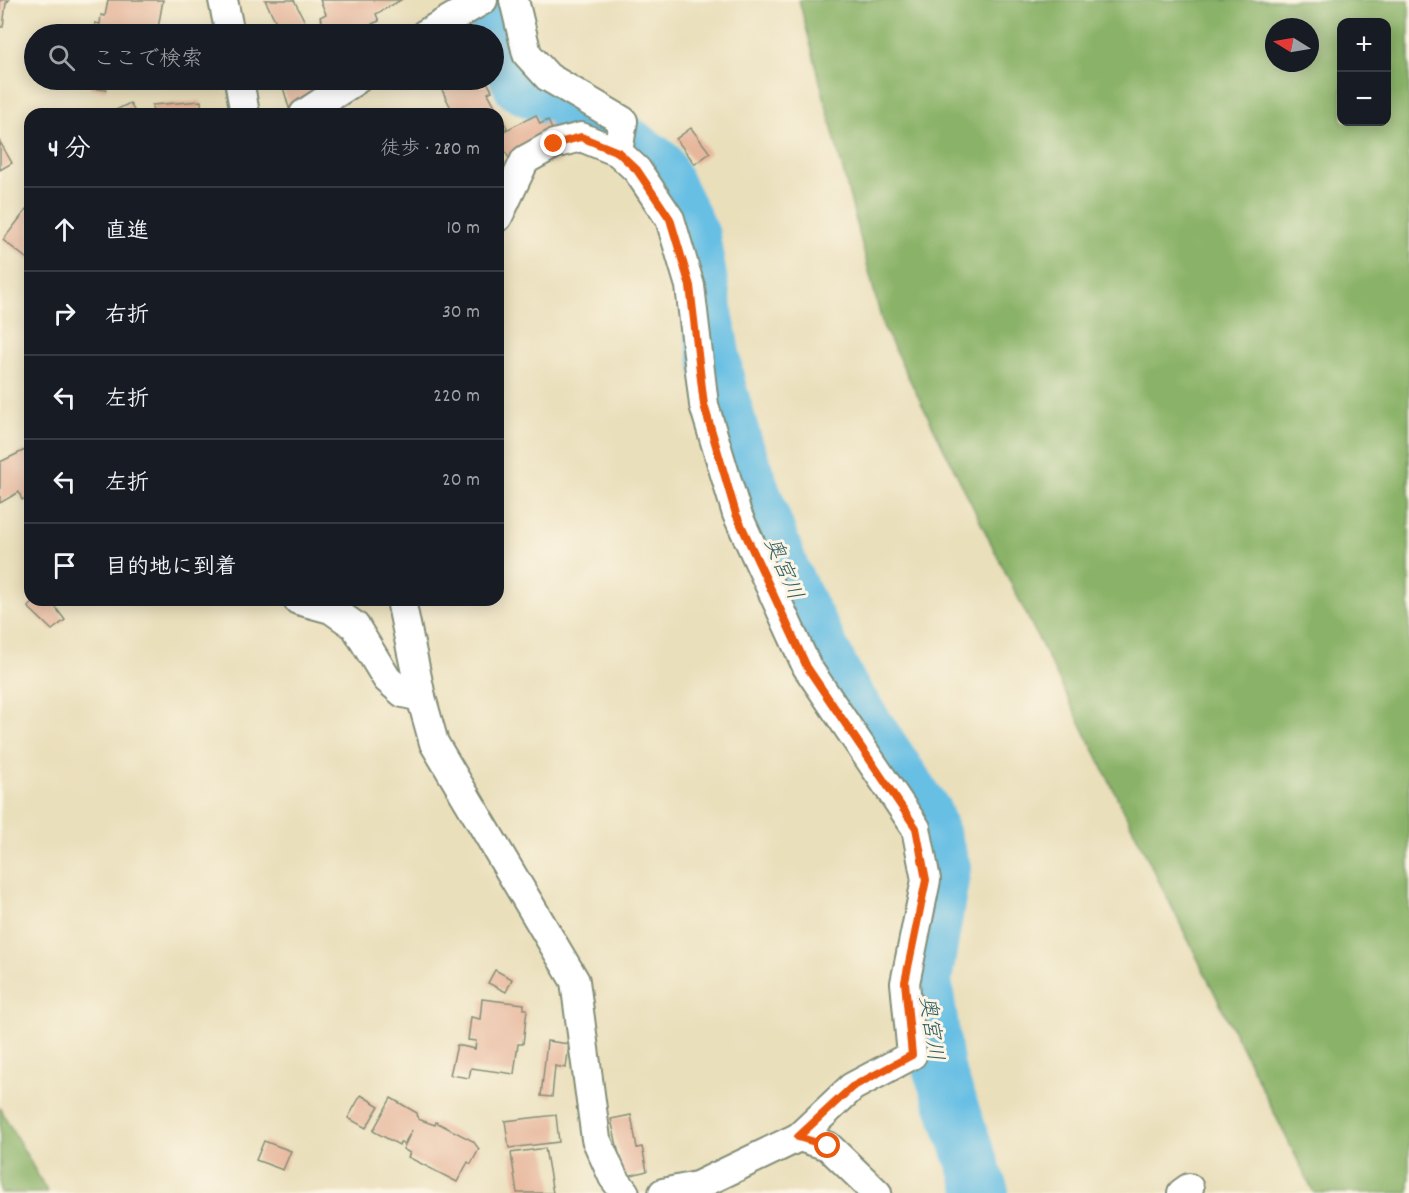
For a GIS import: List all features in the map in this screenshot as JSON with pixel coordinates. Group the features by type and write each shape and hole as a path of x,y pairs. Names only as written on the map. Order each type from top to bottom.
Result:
{"street":[{"path":"223,0 228,24"},
{"path":"442,24 483,0"},
{"path":"514,0 527,54 548,77 623,121 618,152"},
{"path":"241,90 244,108"},
{"path":"313,108 341,90"},
{"path":"504,205 525,160 554,144 581,137 618,152 637,170 670,219 690,286 704,405 736,514 807,667 916,828 926,880 905,982 912,1055 852,1087 798,1137 697,1186 663,1193"},
{"path":"321,606 332,609 355,626 387,679 403,693 421,697"},
{"path":"402,606 421,697 434,743 575,981 596,1139 612,1177 625,1193"},
{"path":"798,1137 828,1146 877,1193"}],"green space":[{"path":"799,0 1409,0 1409,1193 1314,1193 883,326"},
{"path":"0,1108 48,1193 0,1193"}],"building":[{"path":"0,0 9,0 6,3 3,27 0,27"},
{"path":"108,0 163,0 159,24 100,24 101,15 105,16"},
{"path":"265,0 294,0 306,24 277,24"},
{"path":"320,0 401,0 376,14 379,21 372,24 323,24 320,17 326,14"},
{"path":"284,90 328,90 289,108"},
{"path":"442,90 491,90 488,93 496,108 451,108"},
{"path":"201,101 202,108 152,108 152,105"},
{"path":"130,103 133,108 120,108"},
{"path":"536,115 540,124 548,120 554,134 518,176 504,152 504,131"},
{"path":"691,128 710,153 695,164 676,139"},
{"path":"0,142 12,163 0,170"},
{"path":"24,213 24,256 3,240"},
{"path":"24,450 24,499 22,500 19,492 0,503 0,462"},
{"path":"54,606 65,620 52,630 28,607"},
{"path":"495,970 512,979 506,992 488,983"},
{"path":"482,999 524,1004 524,1009 527,1009 523,1044 518,1044 514,1074 471,1068 469,1078 450,1075 457,1045 475,1049 476,1041 468,1040 471,1017 480,1019"},
{"path":"547,1041 569,1044 566,1068 555,1066 552,1097 541,1096"},
{"path":"361,1095 379,1106 366,1128 348,1118"},
{"path":"391,1098 417,1113 418,1119 435,1125 436,1122 473,1141 479,1149 471,1164 468,1162 457,1182 408,1157 410,1153 403,1149 412,1130 404,1144 400,1142 399,1145 373,1131"},
{"path":"556,1115 559,1142 509,1148 505,1121"},
{"path":"631,1115 637,1148 642,1147 647,1171 624,1177 611,1119"},
{"path":"264,1141 291,1151 283,1170 256,1160"},
{"path":"545,1148 553,1193 517,1193 511,1153"}],"waterway":[{"name":"奥宮川","path":"489,0 496,24"},
{"name":"奥宮川","path":"504,50 519,86 612,131 658,164 694,236 719,383 737,445 785,574 843,689 926,813 945,868 926,980 939,1070 983,1193"}],"route":[{"path":"554,144 581,137 618,152 637,170 670,219 690,286 704,405 736,514 807,667 916,828 926,880 905,982 912,1055 852,1087 798,1137 828,1146"}]}
